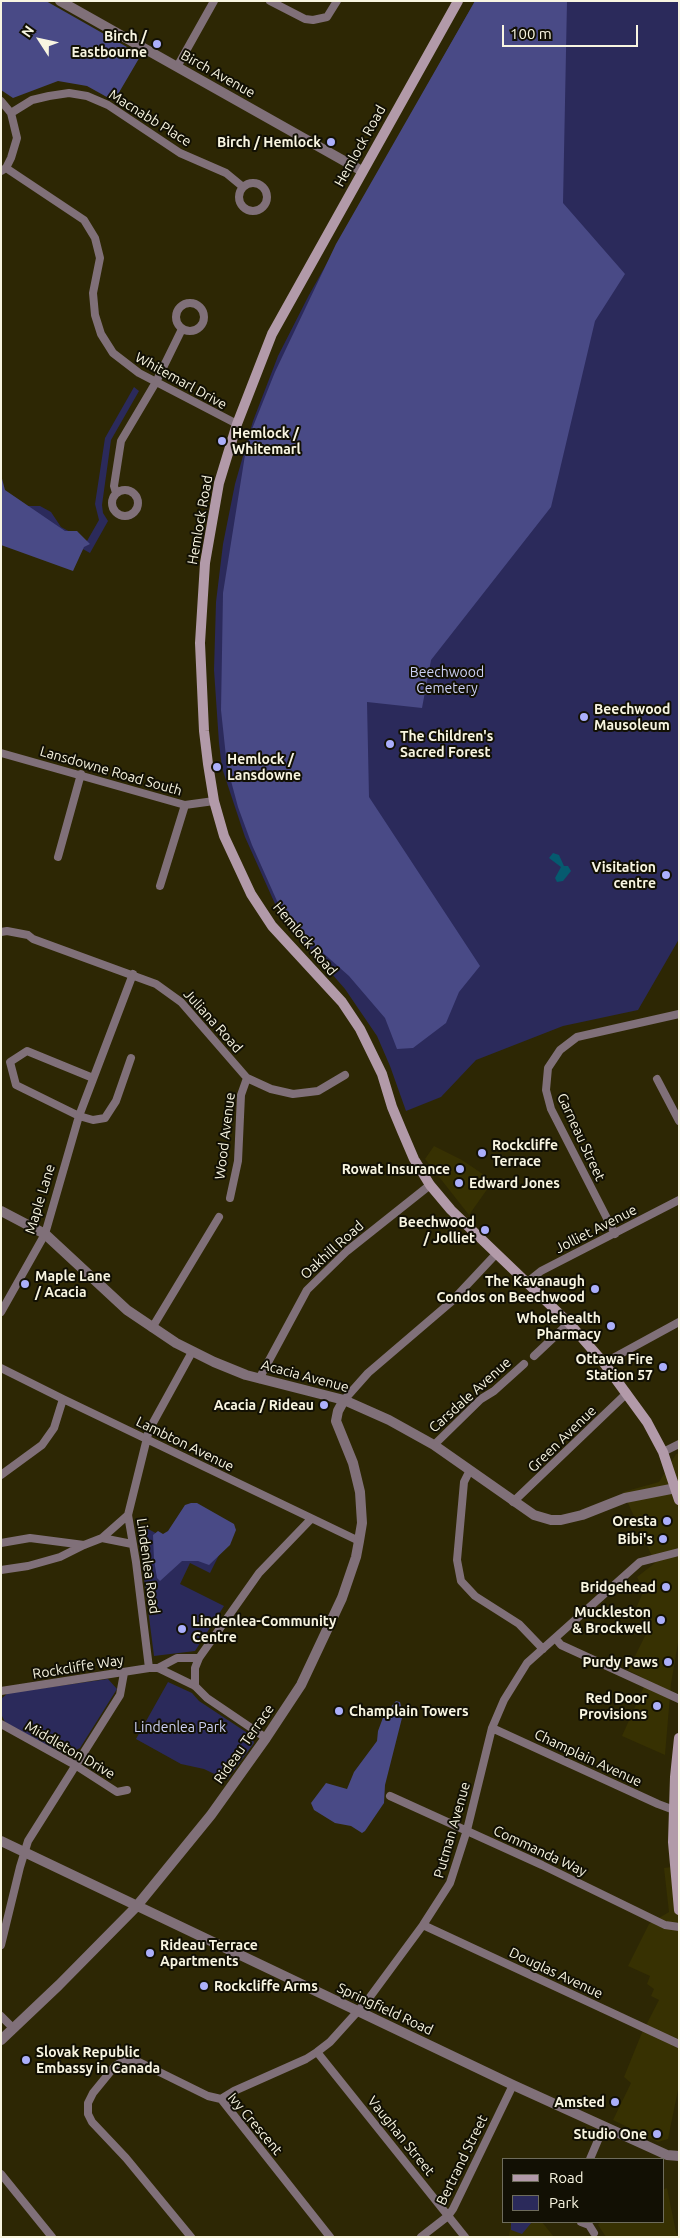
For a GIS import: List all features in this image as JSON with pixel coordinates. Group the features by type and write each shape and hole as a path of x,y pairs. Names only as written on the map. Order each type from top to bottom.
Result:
{"main road":[{"name":"Hemlock Road","path":"458,1 272,334 237,424 219,483 205,563 200,643 204,731 214,801 224,836 251,894 272,926 342,1002 372,1050 402,1131 414,1158 430,1185 445,1204 569,1323 604,1363 647,1422 663,1452 679,1500"},
{"path":"679,1738 674,1810 679,1910"}],"street":[{"name":"Birch Avenue","path":"60,1 362,171"},
{"path":"176,67 214,1"},
{"path":"270,1 305,19 319,20 326,18 337,1"},
{"name":"Macnabb Place","path":"12,113 32,100 49,96 69,93 87,96 108,104 180,153 226,173 243,187"},
{"path":"1,101 12,113 17,138 4,170"},
{"name":"Whitemarl Drive","path":"4,170 84,220 95,238 100,258 93,294 95,315 101,334 113,353 124,363 156,382 237,424"},
{"path":"116,493 114,486 121,441 156,382 182,329"},
{"name":"Lansdowne Road South","path":"1,753 81,774 185,805 214,801"},
{"path":"58,857 81,774"},
{"path":"160,886 185,805"},
{"name":"Juliana Road","path":"1,932 7,931 28,936 156,984 181,1002 247,1078 271,1089 293,1094 318,1091 345,1075"},
{"name":"Maple Lane","path":"1,1312 45,1234 79,1116 133,974"},
{"name":"Garneau Street","path":"615,1234 551,1109 546,1090 548,1068 560,1050 576,1037 679,1014"},
{"path":"93,1078 27,1051 10,1062 16,1085 79,1116 93,1120 105,1118 116,1101 131,1058"},
{"name":"Wood Avenue","path":"230,1198 238,1161 241,1095 247,1078"},
{"path":"657,1079 679,1121"},
{"name":"Oakhill Road","path":"259,1379 307,1290 347,1251 430,1185"},
{"name":"Jolliet Avenue","path":"526,1283 541,1271 679,1200"},
{"name":"Acacia Avenue","path":"1,1211 45,1234 99,1286 152,1328 192,1352 259,1379 344,1400 434,1445 513,1502 543,1519 561,1520 582,1515 624,1498 676,1488"},
{"path":"152,1328 219,1217"},
{"path":"344,1400 368,1373 451,1302 496,1254"},
{"path":"604,1363 679,1322"},
{"path":"534,1356 569,1323"},
{"name":"Lindenlea Road","path":"149,1668 136,1562 128,1515 149,1430 192,1352"},
{"name":"Carsdale Avenue","path":"434,1445 481,1398 494,1391 524,1364"},
{"name":"Lambton Avenue","path":"1,1368 63,1400 359,1541"},
{"name":"Green Avenue","path":"513,1502 627,1393"},
{"path":"1,1475 42,1445 54,1428 63,1400"},
{"name":"Rideau Terrace","path":"1,2040 59,1985 136,1906 211,1815 301,1685 329,1629 351,1575 359,1541 362,1506 360,1492 353,1463 336,1421 338,1411 344,1400"},
{"path":"663,1452 679,1444"},
{"path":"470,1470 464,1482 457,1560 461,1581 475,1596 519,1624 543,1649"},
{"path":"1,1570 28,1566 60,1557 102,1538 128,1515"},
{"path":"195,1686 195,1668 199,1658 259,1573 311,1519"},
{"path":"1,1543 30,1538 84,1545"},
{"path":"102,1538 132,1544"},
{"name":"Putman Avenue","path":"221,2099 234,2091 306,2060 330,2042 367,2001 423,1925 450,1883 467,1830 492,1728 504,1700 527,1663 640,1562 679,1552"},
{"path":"556,1639 561,1645 679,1699"},
{"name":"Rockcliffe Way","path":"158,1668 176,1658 199,1658"},
{"name":"Rockcliffe Way","path":"1,1691 158,1668 195,1686 207,1698 266,1738"},
{"path":"1,1945 28,1841 120,1694 124,1673"},
{"name":"Middleton Drive","path":"1,1724 75,1765 117,1792 128,1790"},
{"name":"Champlain Avenue","path":"492,1728 674,1810"},
{"name":"Commanda Way","path":"390,1796 467,1830 665,1925 679,1926"},
{"name":"Springfield Road","path":"1,1841 513,2085 667,2155 679,2156"},
{"name":"Douglas Avenue","path":"423,1925 679,2044"},
{"path":"1,2016 13,2028"},
{"name":"Vaughan Street","path":"317,2052 465,2237"},
{"name":"Ivy Crescent","path":"191,2237 126,2158 92,2122 88,2114 88,2103 93,2093 115,2066 124,2060 135,2060 208,2096 221,2099 330,2237"},
{"name":"Bertrand Street","path":"421,2237 448,2216 513,2085"},
{"path":"590,2158 604,2126"},
{"path":"1,2174 52,2237"},
{"path":"584,2223 589,2225 594,2233"}],"shaded area":[{"path":"1,1 46,1 141,55 114,101 87,86 58,81 13,98 1,90"},
{"path":"475,1 567,1 563,203 625,274 595,321 551,507 431,660 422,708 367,702 369,797 480,966 459,992 446,1023 413,1048 397,1049 385,1018 349,976 304,936 277,901 252,845 238,807 227,766 221,710 223,593 245,455 252,429 275,372 336,244"},
{"path":"1,475 5,490 65,531 77,531 90,544 84,547 73,571 1,545"},
{"path":"434,1146 462,1160 493,1181 469,1215 425,1159"},
{"path":"679,1453 679,1637 671,1684 665,1755 622,1736 647,1680 628,1670 651,1624 633,1615 644,1590 637,1577 655,1563 623,1492 659,1482 676,1454"},
{"path":"197,1503 234,1524 236,1530 230,1545 209,1565 198,1561 182,1561 160,1581 157,1578 154,1560 153,1535 158,1531 163,1534 168,1531 185,1505"},
{"path":"396,1701 400,1702 403,1714 385,1785 384,1803 365,1831 362,1833 351,1826 335,1823 314,1810 311,1803 326,1783 347,1789 354,1772 377,1741 378,1731 384,1715"},
{"path":"679,1866 679,2085 668,2139 658,2142 613,2120 631,2083 624,2077 641,2035 659,2000 651,1996 654,1989 647,1984 650,1976 628,1966 649,1924 669,1912 664,1868"},
{"path":"667,2188 677,2237 606,2237 598,2225 599,2223 665,2223 665,2189"},
{"path":"511,2223 543,2223 554,2237 509,2237"}],"green space":[{"name":"Beechwood Cemetery","path":"475,1 679,1 679,939 638,1010 563,1026 476,1060 441,1097 406,1111 377,1036 345,989 289,925 276,906 245,837 222,768 214,670 216,602 223,544 235,484 253,421 278,356 309,295"},
{"path":"134,387 139,391 111,440 102,505 103,513 108,521 90,553 1,504 1,490 22,506 40,506 51,512 61,527 87,541 99,520 95,504 105,438"},
{"path":"137,1523 176,1544 232,1529 210,1573 190,1563 180,1584 224,1606 195,1651 154,1656"},
{"name":"Lindenlea Park","path":"108,1679 117,1689 80,1748 67,1755 14,1729 6,1724 1,1714 1,1699 8,1693"},
{"name":"Lindenlea Park","path":"168,1682 192,1693 199,1701 252,1736 254,1743 227,1780 204,1769 181,1764 136,1739"},
{"path":"511,2223 531,2223 522,2234 511,2230"}],"water":[{"path":"553,853 559,855 564,866 568,866 571,871 563,881 557,882 555,878 561,867 549,858"}],"place":[{"name":"Birch / Eastbourne","path":"157,44"},
{"name":"Birch / Hemlock","path":"331,142"},
{"name":"Hemlock / Whitemarl","path":"222,441"},
{"name":"Beechwood Mausoleum","path":"584,717"},
{"name":"The Children's Sacred Forest","path":"390,744"},
{"name":"Hemlock / Lansdowne","path":"217,767"},
{"name":"Visitation centre","path":"666,875"},
{"name":"Rockcliffe Terrace","path":"482,1153"},
{"name":"Rowat Insurance","path":"460,1169"},
{"name":"Edward Jones","path":"459,1183"},
{"name":"Beechwood / Jolliet","path":"485,1230"},
{"name":"Maple Lane / Acacia","path":"25,1284"},
{"name":"The Kavanaugh Condos on Beechwood","path":"595,1289"},
{"name":"Wholehealth Pharmacy","path":"611,1326"},
{"name":"Ottawa Fire Station 57","path":"663,1367"},
{"name":"Acacia / Rideau","path":"324,1405"},
{"name":"Oresta","path":"667,1521"},
{"name":"Bibi's","path":"663,1539"},
{"name":"Bridgehead","path":"666,1587"},
{"name":"Muckleston & Brockwell","path":"661,1620"},
{"name":"Lindenlea-Community Centre","path":"182,1629"},
{"name":"Purdy Paws","path":"668,1662"},
{"name":"Red Door Provisions","path":"657,1706"},
{"name":"Champlain Towers","path":"339,1711"},
{"name":"Rideau Terrace Apartments","path":"150,1953"},
{"name":"Rockcliffe Arms","path":"204,1986"},
{"name":"Slovak Republic Embassy in Canada","path":"26,2060"},
{"name":"Amsted","path":"615,2102"},
{"name":"Studio One","path":"657,2134"}]}
